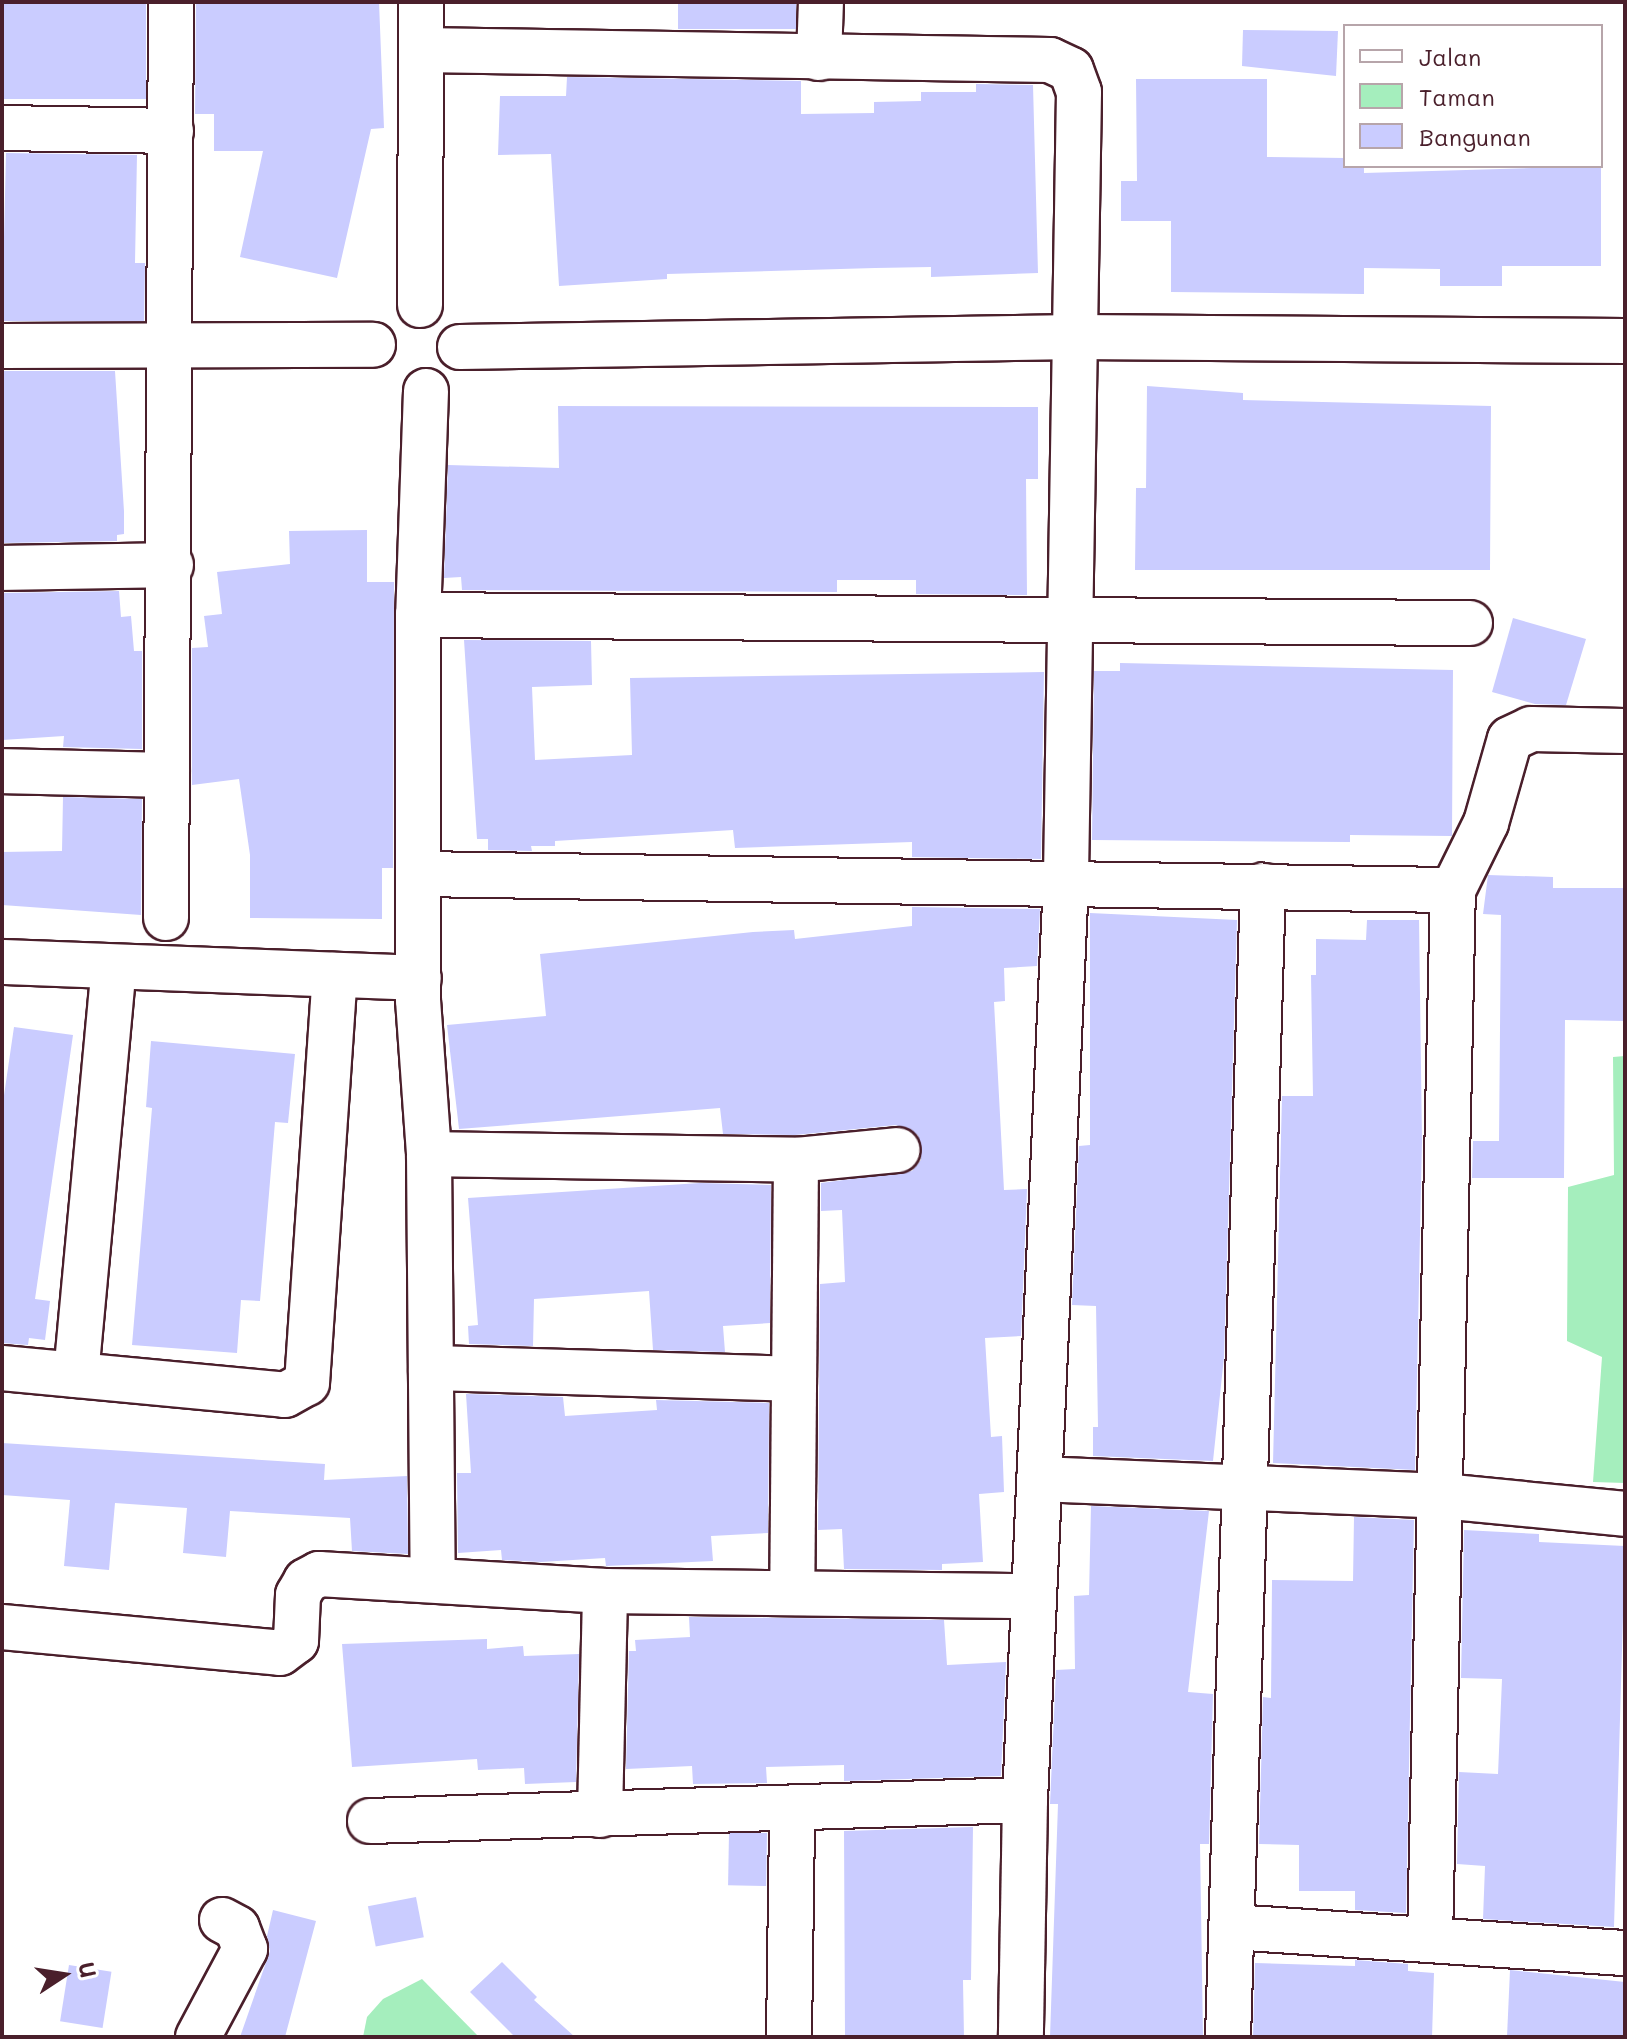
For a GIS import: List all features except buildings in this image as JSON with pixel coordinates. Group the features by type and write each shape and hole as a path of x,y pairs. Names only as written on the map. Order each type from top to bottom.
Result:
{"street":[{"path":"166,918 173,348 171,2"},
{"path":"420,305 421,2"},
{"path":"819,58 821,2"},
{"path":"421,50 1050,60 1071,70 1079,92 1066,880 1025,1800 1021,2037"},
{"path":"2,128 171,131"},
{"path":"420,305 439,311 454,326 460,347 456,366 444,382 426,391 406,391 388,381 376,365 373,345 381,324 398,309 420,305"},
{"path":"460,347 1076,337 1625,341"},
{"path":"2,346 173,348 373,345"},
{"path":"426,391 418,615 418,959 429,1154 433,1578"},
{"path":"2,568 171,565"},
{"path":"418,615 1072,623 1470,623"},
{"path":"1430,1940 1453,890 1486,823 1510,739 1531,729 1625,731"},
{"path":"2,771 167,775"},
{"path":"418,883 1066,880 1453,890"},
{"path":"1228,2037 1263,886"},
{"path":"2,962 335,975 418,959"},
{"path":"76,1375 114,968"},
{"path":"2,1368 285,1395 307,1383 335,975"},
{"path":"429,1154 796,1160 898,1150"},
{"path":"792,1593 796,1160"},
{"path":"431,1368 794,1379"},
{"path":"1039,1479 1243,1485 1442,1496 1625,1514"},
{"path":"1582,1509 1625,1494"},
{"path":"2,1627 280,1653 296,1641 298,1595 306,1581 319,1574 433,1578 605,1591 1034,1596"},
{"path":"600,1815 605,1591"},
{"path":"370,1821 1025,1800"},
{"path":"789,2037 792,1808"},
{"path":"198,2037 245,1949 237,1928 222,1920"},
{"path":"1232,1927 1625,1953"}],"green space":[{"path":"1625,1056 1625,1483 1593,1482 1602,1357 1567,1341 1568,1187 1614,1175 1613,1057"},
{"path":"422,1979 479,2037 363,2037 367,2017 383,1999"}]}
